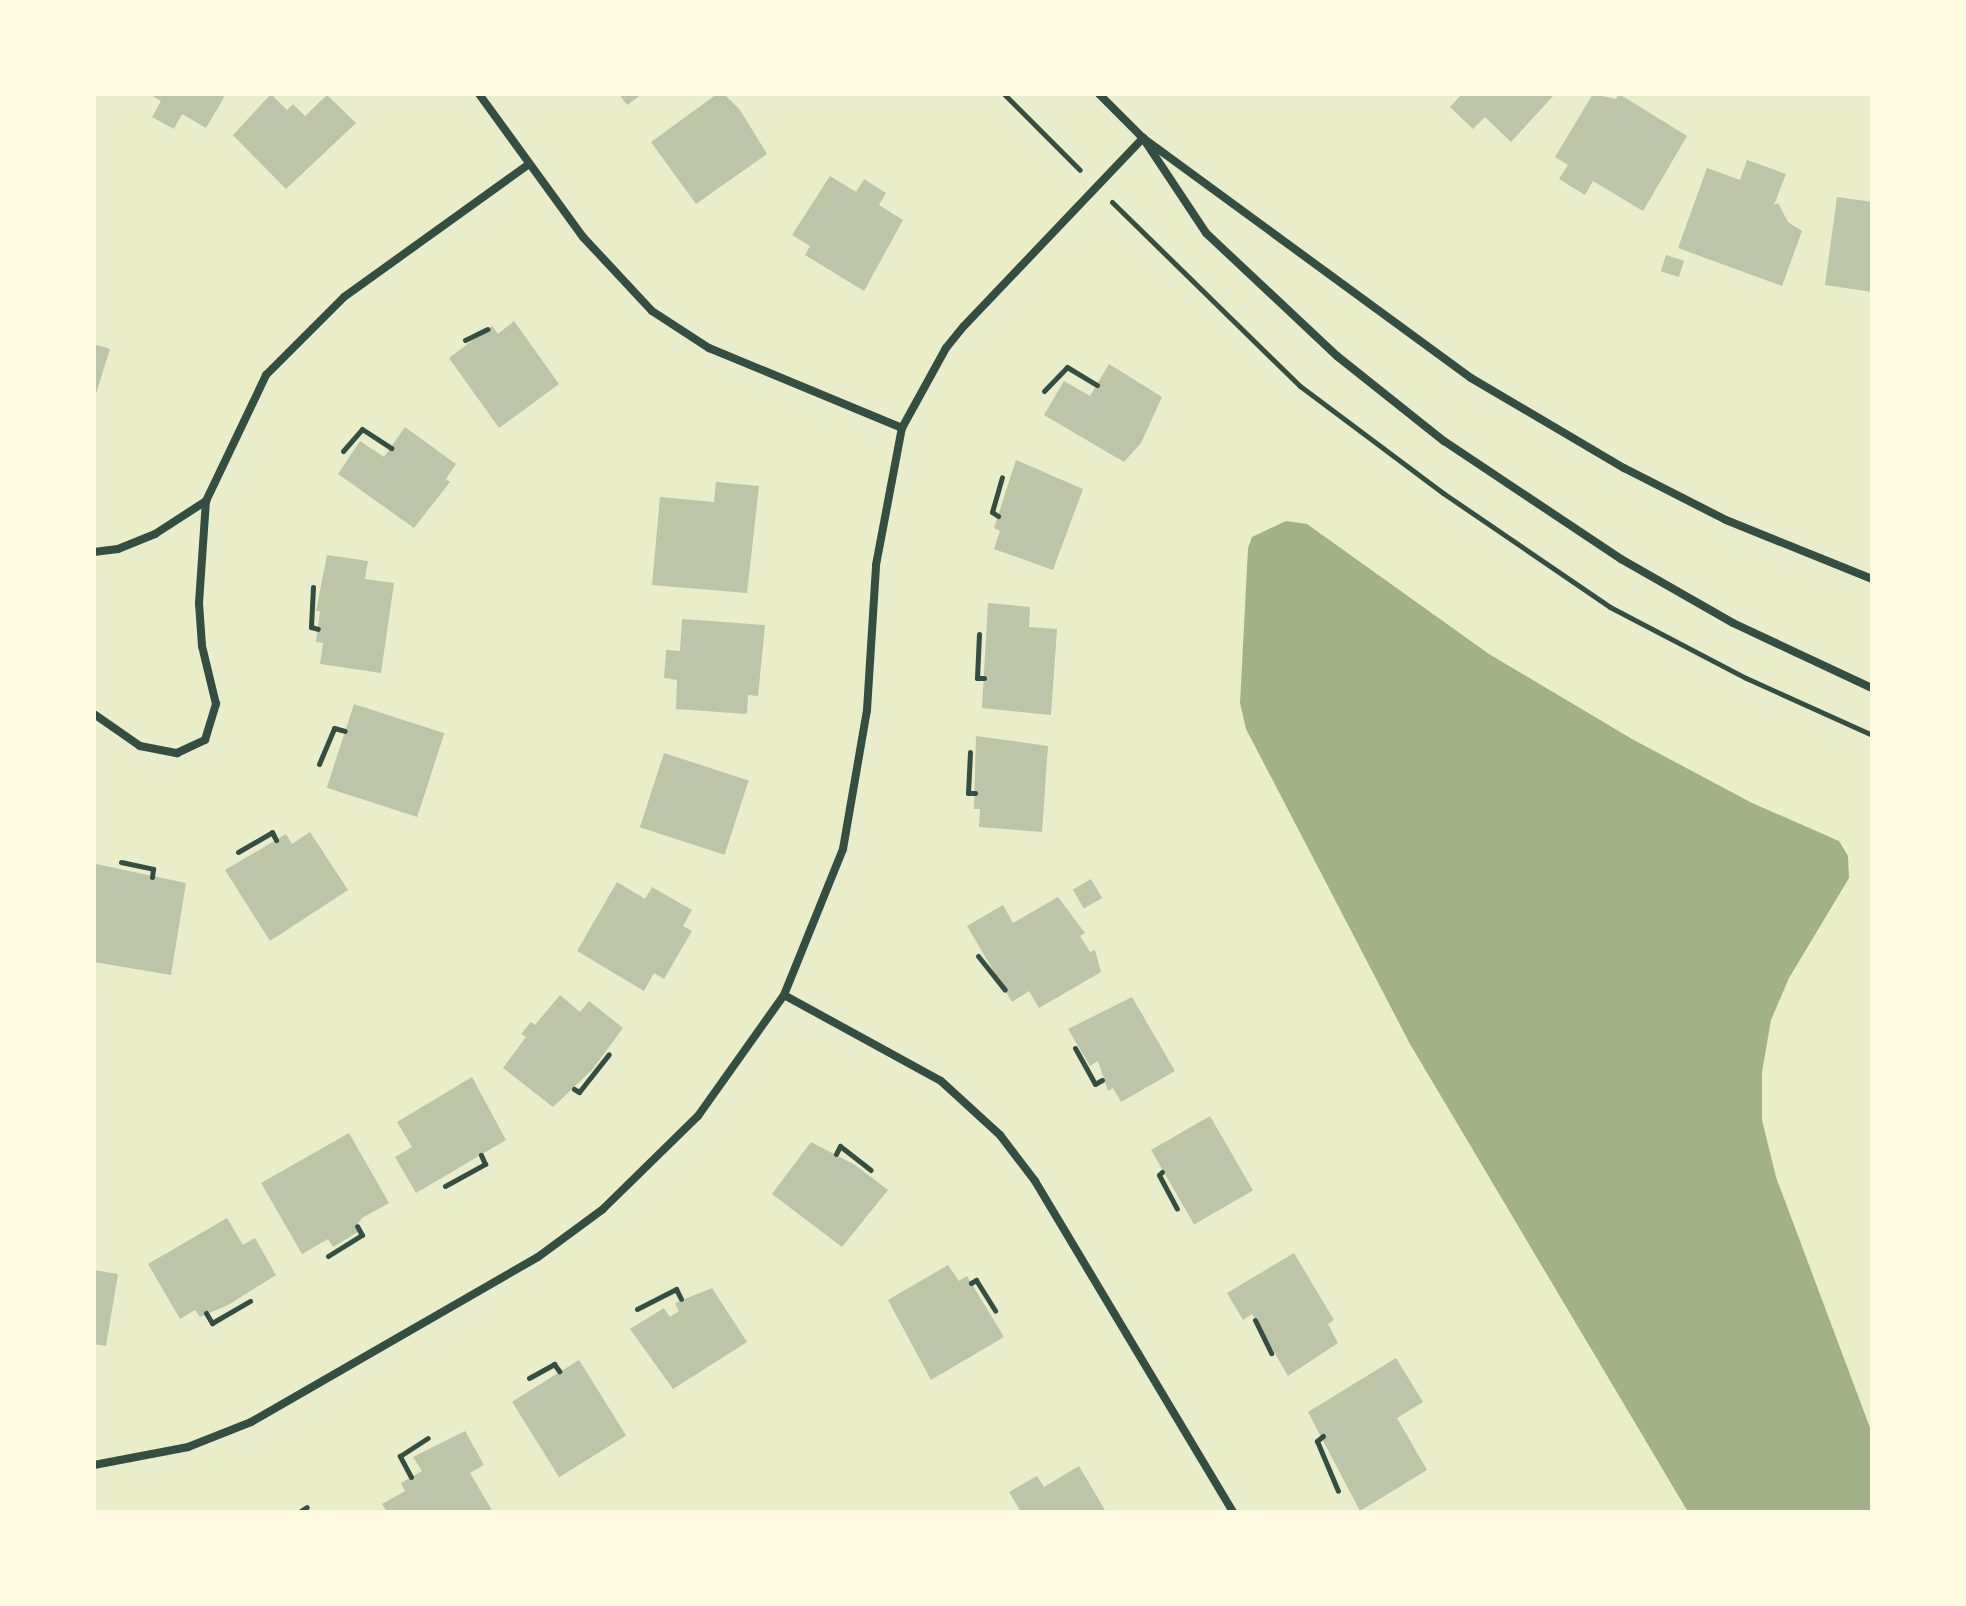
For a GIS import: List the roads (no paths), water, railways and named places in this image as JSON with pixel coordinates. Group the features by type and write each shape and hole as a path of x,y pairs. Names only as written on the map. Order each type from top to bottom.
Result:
{"street":[{"path":"479,94 583,237 652,311 709,348 902,428"},
{"path":"1099,94 1143,138 1471,378 1624,468 1726,520 1872,579"},
{"path":"94,1465 188,1447 251,1422 538,1257 603,1209 687,1128 757,1041 784,995 843,849 867,710 876,565 902,428 946,348 964,326 1143,138"},
{"path":"1143,138 1206,233 1337,356 1444,441 1633,566 1733,623 1872,688"},
{"path":"94,714 140,746 177,753 205,740 216,704 202,646 199,603 206,501 266,375 344,297 529,164"},
{"path":"94,552 118,549 155,534 206,501"},
{"path":"784,995 941,1081 1000,1135 1035,1181 1233,1512"}]}
